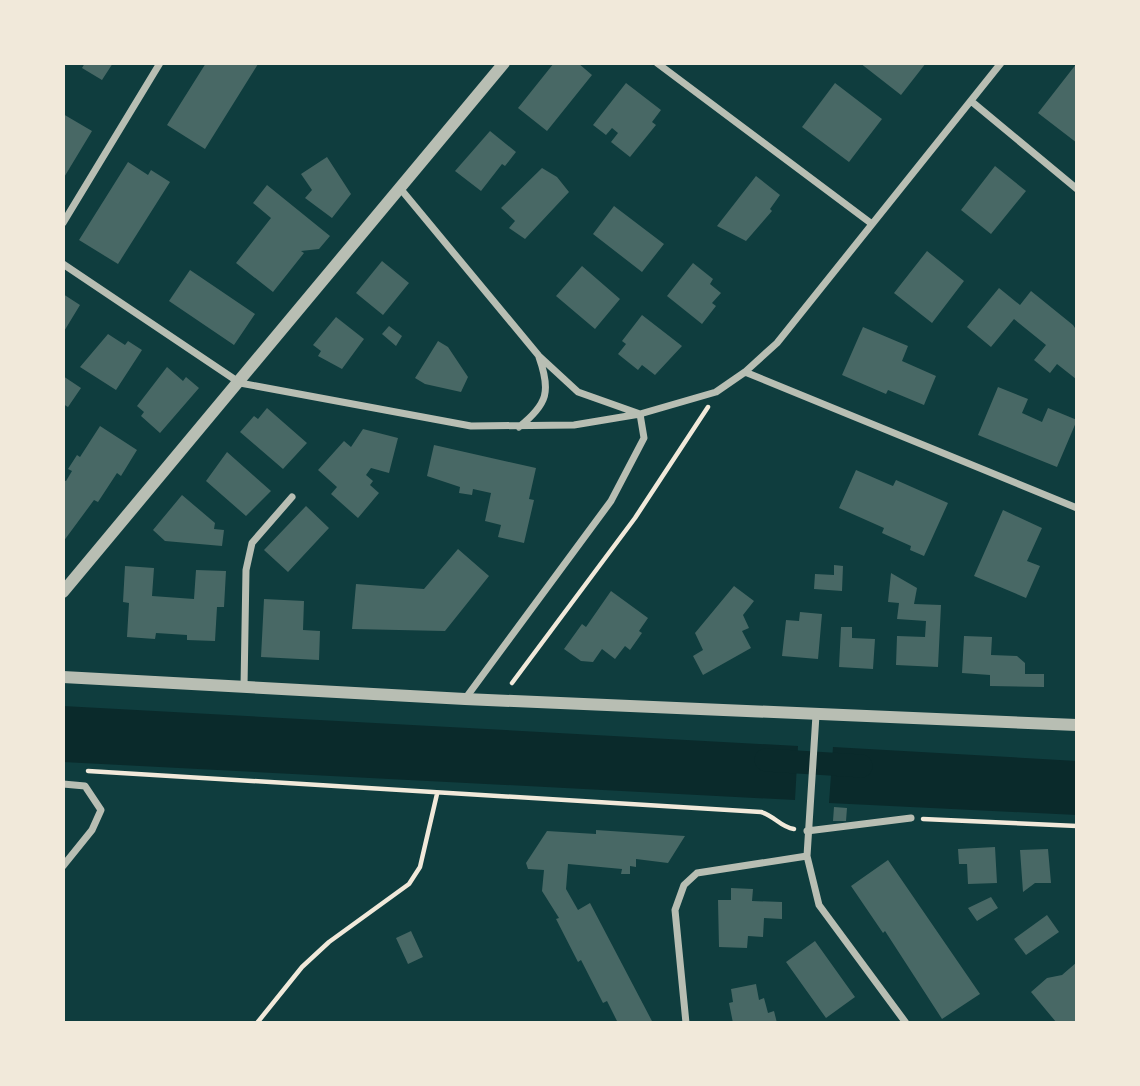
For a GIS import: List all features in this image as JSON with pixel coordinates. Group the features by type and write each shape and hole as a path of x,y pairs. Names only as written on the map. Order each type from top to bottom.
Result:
{"street":[{"path":"63,223 160,63"},
{"path":"63,592 240,383 504,63"},
{"path":"657,63 872,224"},
{"path":"63,264 240,383 471,426 519,428 574,425 640,414 716,392 745,372 778,343 1001,63"},
{"path":"971,101 1077,188"},
{"path":"399,187 539,356 578,392 640,414"},
{"path":"519,428 536,414 545,400 546,378 539,356"},
{"path":"745,372 1077,508"},
{"path":"465,699 611,501 645,438 640,414"},
{"path":"244,687 246,570 252,543 292,497"},
{"path":"63,677 465,699 1077,725"},
{"path":"816,715 807,856 819,905 906,1023"},
{"path":"63,784 85,786 101,810 92,830 63,866"},
{"path":"807,831 911,818"},
{"path":"686,1023 675,910 684,885 697,873 807,856"}],"path":[{"path":"512,683 635,517 703,418 716,392"},
{"path":"627,512 635,517"},
{"path":"77,770 761,813 769,814 783,827 807,831"},
{"path":"257,1023 302,967 329,942 409,884 420,867 437,794"},
{"path":"911,818 1077,827"}],"water":[{"path":"63,706 798,746 795,800 63,762"},
{"path":"833,747 1077,761 1077,815 829,803"}],"building":[{"path":"85,63 113,63 102,80 82,68"},
{"path":"206,63 258,64 205,149 167,125"},
{"path":"554,63 578,63 592,75 547,131 518,108"},
{"path":"860,63 926,63 901,95"},
{"path":"1077,63 1077,143 1038,113"},
{"path":"626,83 661,110 652,122 656,125 630,157 611,142 618,133 612,128 606,135 593,125"},
{"path":"835,83 882,119 849,162 802,127"},
{"path":"63,114 92,131 63,179"},
{"path":"490,131 516,152 505,166 502,164 481,191 455,171"},
{"path":"327,157 351,194 332,218 305,198 312,190 301,174"},
{"path":"128,162 148,175 151,170 170,182 118,264 79,240"},
{"path":"995,166 1026,191 991,234 961,210"},
{"path":"542,168 557,177 569,192 525,239 509,228 515,221 501,208"},
{"path":"756,176 780,195 770,209 772,211 746,241 717,226"},
{"path":"267,185 330,236 319,249 301,251 304,253 273,292 236,263 271,218 253,203"},
{"path":"614,206 664,244 642,272 593,234"},
{"path":"927,251 964,281 932,323 894,293"},
{"path":"382,261 409,283 383,315 356,293"},
{"path":"693,263 713,279 710,284 721,293 712,303 716,306 702,324 667,296"},
{"path":"582,266 620,299 595,329 556,296"},
{"path":"190,270 255,314 234,345 169,301"},
{"path":"999,288 1020,305 1031,291 1073,325 1077,331 1076,379 1057,364 1050,373 1034,360 1046,345 1014,319 991,347 967,327"},
{"path":"63,294 80,305 63,333"},
{"path":"642,315 682,346 655,375 642,365 638,370 618,354 626,344 622,341"},
{"path":"336,317 364,339 342,369 318,356 321,351 313,345"},
{"path":"389,326 402,336 396,346 382,334"},
{"path":"863,327 908,346 902,361 936,376 924,405 888,390 886,394 842,375"},
{"path":"108,334 125,345 128,341 142,350 116,390 80,367"},
{"path":"438,341 448,347 468,377 461,392 425,384 415,378"},
{"path":"167,367 183,381 186,377 199,388 160,433 141,416 144,412 137,406"},
{"path":"63,376 81,388 68,407 63,404"},
{"path":"998,387 1028,399 1022,413 1042,422 1048,408 1077,420 1057,467 978,435"},
{"path":"267,408 307,443 283,469 240,432 254,416 258,419"},
{"path":"100,426 137,450 121,476 117,473 98,502 94,500 63,542 63,480 66,481 72,471 68,469 77,455 80,457"},
{"path":"363,429 398,438 389,473 371,468 366,475 373,481 370,485 379,493 358,518 331,494 337,487 318,470 344,441 351,447"},
{"path":"434,445 536,468 529,499 534,500 524,543 498,537 501,525 485,521 491,493 473,489 472,495 459,493 460,487 427,476"},
{"path":"227,452 271,491 246,516 206,481"},
{"path":"856,470 893,486 896,480 948,503 924,556 910,550 911,546 882,533 884,528 839,508"},
{"path":"182,495 215,523 214,529 224,530 222,546 165,541 153,530"},
{"path":"306,506 329,528 288,572 264,550"},
{"path":"1003,510 1042,528 1027,561 1040,566 1026,598 974,576"},
{"path":"458,549 489,576 445,631 352,629 356,584 424,589"},
{"path":"834,565 843,566 842,591 814,589 815,574 834,575"},
{"path":"125,566 154,568 152,596 194,599 196,570 226,571 224,607 217,607 215,641 187,640 187,635 156,633 155,639 127,637 129,603 123,602"},
{"path":"891,573 917,588 914,604 941,605 938,667 896,665 897,636 925,637 926,621 897,619 899,603 888,602"},
{"path":"734,586 754,601 743,615 749,628 742,631 751,648 703,675 693,656 703,650 695,633"},
{"path":"611,591 648,618 639,631 642,633 630,650 625,646 615,659 602,649 593,662 581,661 564,649 582,624 586,627"},
{"path":"264,599 304,601 303,630 320,631 319,660 261,657"},
{"path":"800,612 822,614 818,659 782,656 786,620 799,621"},
{"path":"841,627 852,627 852,638 875,639 873,669 839,667"},
{"path":"964,636 992,637 991,655 1017,656 1025,663 1025,674 1044,674 1044,687 990,686 990,675 962,673"},
{"path":"834,807 847,808 846,821 833,821"},
{"path":"596,830 685,836 668,863 636,859 636,867 630,866 630,874 621,874 622,869 568,864 566,889 578,910 590,903 653,1023 618,1023 607,1001 603,1003 581,960 578,962 556,919 559,918 542,891 544,870 528,869 526,863 547,831 596,834"},
{"path":"995,847 997,883 968,884 967,864 959,864 958,849"},
{"path":"1048,849 1051,883 1035,883 1023,892 1020,850"},
{"path":"888,860 980,994 942,1019 885,931 883,933 851,886"},
{"path":"731,888 753,889 752,901 782,902 782,919 764,918 763,937 748,936 747,948 719,947 718,900 731,900"},
{"path":"991,897 998,908 977,921 968,908"},
{"path":"1047,915 1059,932 1026,955 1014,939"},
{"path":"411,931 423,957 408,964 396,938"},
{"path":"815,941 855,997 826,1018 786,962"},
{"path":"1077,962 1077,1023 1056,1022 1031,992 1047,978 1062,975"},
{"path":"756,984 759,1000 764,998 768,1013 774,1011 777,1023 733,1023 729,1003 733,1002 731,989"}],"waterway":[{"path":"766,760 861,766"}]}
